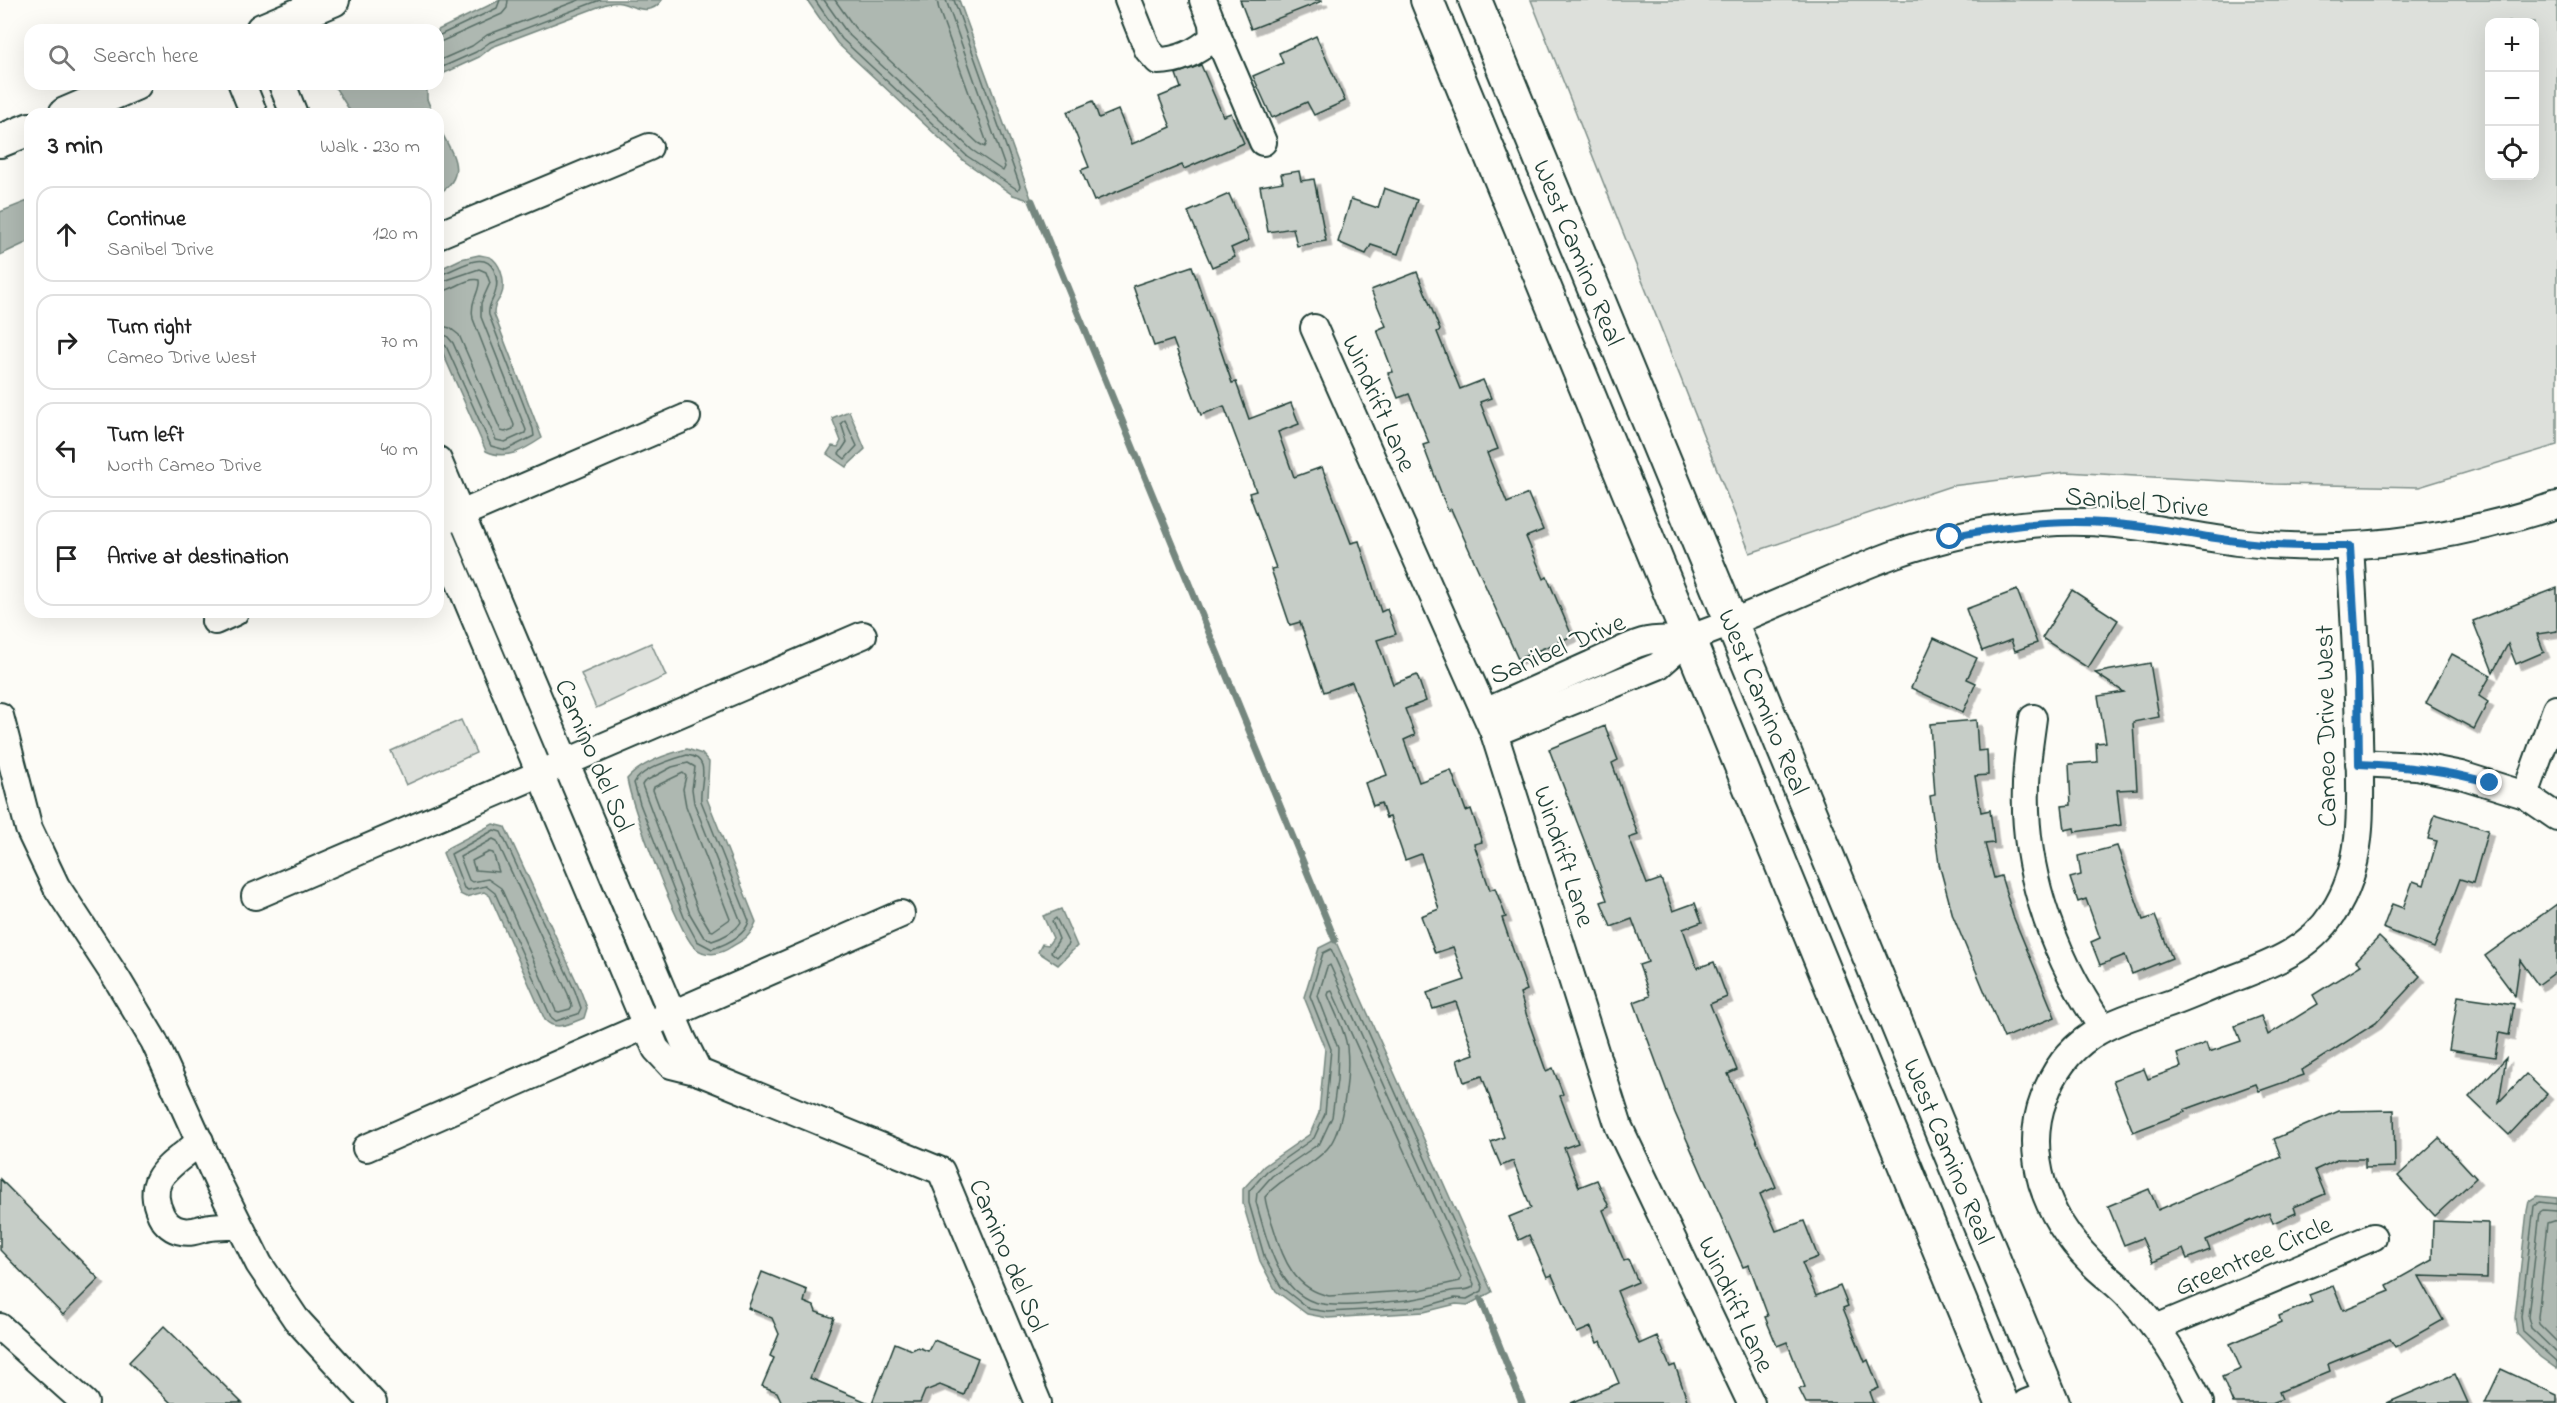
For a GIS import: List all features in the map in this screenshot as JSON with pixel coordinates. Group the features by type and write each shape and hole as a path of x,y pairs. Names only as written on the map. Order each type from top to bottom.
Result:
{"street":[{"path":"276,24 333,0"},
{"path":"1128,0 1148,50 1158,62 1174,61 1201,49 1213,38 1207,12"},
{"name":"West Camino Real","path":"1427,0 2002,1403"},
{"name":"West Camino Real","path":"1475,0 1730,622 2043,1400"},
{"path":"1207,12 1263,142"},
{"path":"79,108 121,90"},
{"path":"244,90 252,108"},
{"path":"284,90 292,108"},
{"path":"0,141 24,131"},
{"path":"444,232 649,147"},
{"name":"Windrift Lane","path":"1314,328 1490,723 1619,1127 1751,1403"},
{"path":"449,519 687,417"},
{"name":"Camino del Sol","path":"444,492 449,519 566,763 699,1072"},
{"name":"Sanibel Drive","path":"1490,723 1658,666 1690,638 1895,554 1950,537 1988,529 2045,522 2103,522 2238,542 2298,546 2350,546 2410,541 2455,534 2513,520 2557,505"},
{"name":"Camino del Sol","path":"444,545 656,1049 671,1065 699,1072 941,1172 1038,1403"},
{"name":"Cameo Drive West","path":"2200,1403 2183,1368 2156,1328 2129,1297 2091,1263 2071,1240 2055,1214 2043,1186 2036,1157 2037,1122 2046,1090 2063,1061 2086,1037 2102,1028 2273,963 2301,947 2334,913 2347,884 2356,850 2360,814 2358,679 2350,546"},
{"path":"255,896 862,635"},
{"path":"2526,795 2556,709"},
{"path":"0,717 29,829 56,886 117,979 154,1041 238,1226 259,1264 296,1319 373,1403"},
{"path":"2033,718 2026,801 2028,835 2036,885 2051,933 2064,964 2102,1028"},
{"path":"2359,764 2416,766 2461,775 2526,795 2557,817"},
{"path":"366,1148 901,914"},
{"path":"200,1141 173,1162 155,1184 156,1204 165,1222 181,1232 238,1226"},
{"name":"Greentree Circle","path":"2156,1328 2373,1238"},
{"path":"0,1327 85,1403"}],"shaded area":[{"path":"1531,0 2557,0 2557,445 2419,487 2274,484 2066,472 1951,486 1750,553"},
{"path":"651,643 666,676 596,708 581,674"},
{"path":"461,720 476,753 406,785 391,751"}],"water":[{"path":"500,0 662,0 653,8 648,9 619,3 606,4 492,47 479,57 444,73 444,27"},
{"path":"807,0 959,0 1032,201 1013,195 964,161 837,43"},
{"path":"337,90 427,90 431,108 348,108"},
{"path":"444,137 452,153 456,170 444,189"},
{"path":"24,202 24,244 0,255 0,212"},
{"path":"479,255 489,257 496,262 501,271 502,292 494,314 542,438 515,453 501,455 486,451 444,356 444,267 461,259"},
{"path":"849,411 865,449 846,467 827,454 832,446 838,447 841,441 832,418"},
{"path":"687,749 702,754 709,762 707,799 756,922 752,931 740,942 717,953 708,954 698,950 686,936 656,867 627,779 647,764 663,756"},
{"path":"493,824 505,827 580,989 587,1008 584,1018 559,1026 549,1024 545,1020 490,896 484,892 466,897 460,894 443,853 449,847"},
{"path":"1061,909 1077,946 1058,965 1038,952 1042,944 1048,945 1053,938 1043,916"},
{"path":"1335,940 1492,1292 1468,1305 1456,1304 1424,1312 1328,1318 1307,1314 1276,1291 1260,1261 1243,1204 1243,1189 1264,1166 1310,1134 1319,1113 1325,1049 1304,997 1319,948"},
{"path":"2537,1196 2557,1198 2557,1369 2540,1357 2517,1334 2515,1318 2527,1211 2529,1201"}],"building":[{"path":"1240,0 1322,0 1322,1 1251,29"},
{"path":"1316,36 1345,101 1314,115 1307,102 1272,118 1253,76 1283,63 1279,53"},
{"path":"1201,65 1223,116 1231,113 1244,143 1184,169 1182,165 1094,201 1081,170 1089,167 1067,112 1093,101 1099,118 1118,110 1132,144 1171,127 1159,97 1181,88 1176,74"},
{"path":"1299,171 1301,181 1314,179 1326,241 1297,246 1293,228 1268,232 1260,186 1283,182 1281,174"},
{"path":"1384,188 1417,200 1398,254 1371,245 1366,254 1338,242 1351,199 1378,208"},
{"path":"1229,194 1249,240 1231,248 1235,257 1212,267 1188,212"},
{"path":"1192,266 1232,383 1236,382 1249,419 1291,403 1299,424 1278,432 1294,477 1322,467 1351,543 1359,541 1381,612 1387,609 1396,634 1377,640 1393,684 1417,675 1426,701 1405,709 1415,735 1404,740 1419,782 1451,770 1466,811 1471,809 1482,842 1474,844 1490,890 1495,888 1506,917 1502,918 1527,990 1520,993 1528,1020 1546,1071 1553,1068 1563,1094 1560,1096 1578,1143 1564,1148 1579,1187 1597,1180 1609,1207 1603,1210 1624,1261 1628,1259 1638,1282 1617,1291 1639,1344 1657,1336 1670,1367 1675,1365 1688,1403 1571,1403 1619,1383 1601,1341 1597,1343 1591,1327 1577,1333 1552,1275 1547,1277 1529,1235 1519,1240 1509,1217 1531,1208 1513,1161 1501,1166 1491,1142 1504,1137 1482,1076 1464,1082 1457,1060 1474,1054 1456,1002 1433,1009 1427,993 1465,980 1453,947 1435,953 1421,916 1439,909 1421,854 1405,860 1390,817 1386,818 1381,803 1373,806 1365,783 1387,775 1352,682 1324,692 1300,622 1290,625 1271,569 1276,568 1249,493 1256,491 1224,406 1201,415 1173,340 1154,346 1133,286"},
{"path":"1417,272 1440,330 1437,332 1460,389 1483,380 1491,398 1480,402 1498,449 1487,453 1507,503 1528,494 1543,530 1526,537 1544,579 1547,577 1572,636 1518,659 1451,509 1448,511 1423,445 1429,443 1409,394 1398,398 1388,373 1393,372 1377,330 1386,326 1371,290"},
{"path":"2557,588 2557,631 2537,634 2544,652 2516,664 2508,644 2493,672 2473,621"},
{"path":"2017,590 2037,643 2015,651 2011,640 1982,651 1966,609"},
{"path":"2072,590 2118,620 2088,668 2042,638"},
{"path":"1934,638 1977,658 1967,679 1976,683 1963,712 1911,688"},
{"path":"2452,654 2491,675 2479,696 2488,702 2474,729 2426,703"},
{"path":"2150,663 2159,717 2133,722 2137,789 2117,790 2121,825 2075,832 2074,828 2065,830 2062,806 2071,805 2069,764 2097,762 2096,743 2106,742 2098,696 2124,692 2095,673"},
{"path":"1976,720 1978,751 1987,750 1988,775 1975,776 1981,812 1990,810 1994,843 1985,844 1994,878 2001,876 2013,916 2055,1017 2004,1038 1953,916 1939,864 1930,796 1935,795 1930,724"},
{"path":"1605,726 1618,760 1612,763 1638,835 1629,838 1647,884 1661,879 1673,911 1695,903 1702,922 1683,929 1697,968 1714,962 1727,997 1710,1004 1737,1070 1728,1074 1776,1187 1760,1194 1776,1231 1804,1221 1818,1257 1802,1263 1816,1296 1840,1286 1848,1306 1843,1308 1865,1362 1868,1360 1879,1388 1870,1392 1874,1403 1806,1403 1799,1389 1805,1387 1787,1342 1777,1346 1765,1317 1768,1316 1749,1265 1743,1267 1675,1113 1634,1002 1650,996 1639,965 1648,962 1632,919 1611,927 1601,902 1607,900 1549,749"},
{"path":"2435,814 2488,830 2473,883 2460,879 2434,948 2383,928 2392,904 2403,908 2413,881 2424,885 2437,841 2428,839"},
{"path":"2117,846 2143,920 2155,916 2172,958 2132,974 2125,955 2100,965 2091,942 2100,938 2086,899 2078,902 2070,878 2081,875 2078,856"},
{"path":"2557,904 2557,971 2538,985 2520,960 2515,996 2485,956"},
{"path":"2379,937 2420,976 2376,1023 2302,1070 2304,1075 2259,1091 2256,1084 2184,1110 2185,1112 2133,1132 2113,1080 2144,1069 2148,1079 2181,1067 2177,1054 2206,1043 2209,1052 2241,1041 2235,1026 2261,1016 2268,1035 2318,1004 2313,995 2361,965 2356,961"},
{"path":"2458,996 2514,1004 2509,1035 2499,1033 2495,1057 2449,1050"},
{"path":"2506,1058 2499,1102 2526,1074 2547,1094 2509,1135 2469,1097"},
{"path":"2394,1110 2395,1167 2365,1168 2365,1159 2339,1159 2315,1170 2325,1194 2294,1207 2296,1213 2273,1223 2269,1213 2206,1240 2210,1250 2187,1259 2183,1249 2153,1262 2142,1238 2124,1245 2108,1206 2149,1189 2158,1210 2281,1157 2274,1139 2339,1111"},
{"path":"2439,1138 2476,1178 2435,1216 2398,1176"},
{"path":"0,1179 99,1279 63,1315 0,1250"},
{"path":"2433,1221 2488,1223 2487,1278 2419,1276 2443,1320 2395,1347 2390,1339 2328,1364 2330,1371 2279,1392 2282,1399 2272,1403 2233,1403 2222,1377 2241,1369 2230,1344 2281,1322 2279,1316 2312,1302 2309,1295 2333,1286 2343,1310 2390,1291 2387,1285 2432,1260"},
{"path":"762,1272 807,1290 804,1302 814,1306 816,1312 834,1318 810,1378 869,1403 782,1403 777,1392 762,1386 774,1358 770,1356 779,1334 772,1318 748,1308"},
{"path":"164,1326 242,1403 171,1403 129,1362"},
{"path":"934,1340 978,1358 964,1395 940,1385 925,1391 920,1403 872,1403 895,1343 912,1350 918,1347 928,1351"},
{"path":"2501,1369 2557,1395 2557,1403 2485,1403"},
{"path":"2455,1374 2468,1403 2387,1403"}],"waterway":[{"path":"1032,201 1335,940"},
{"path":"1481,1299 1522,1403"}],"route":[{"path":"1950,537 1988,529 2045,522 2103,522 2238,542 2298,546 2350,546 2358,679 2359,764 2416,766 2490,783"}]}
